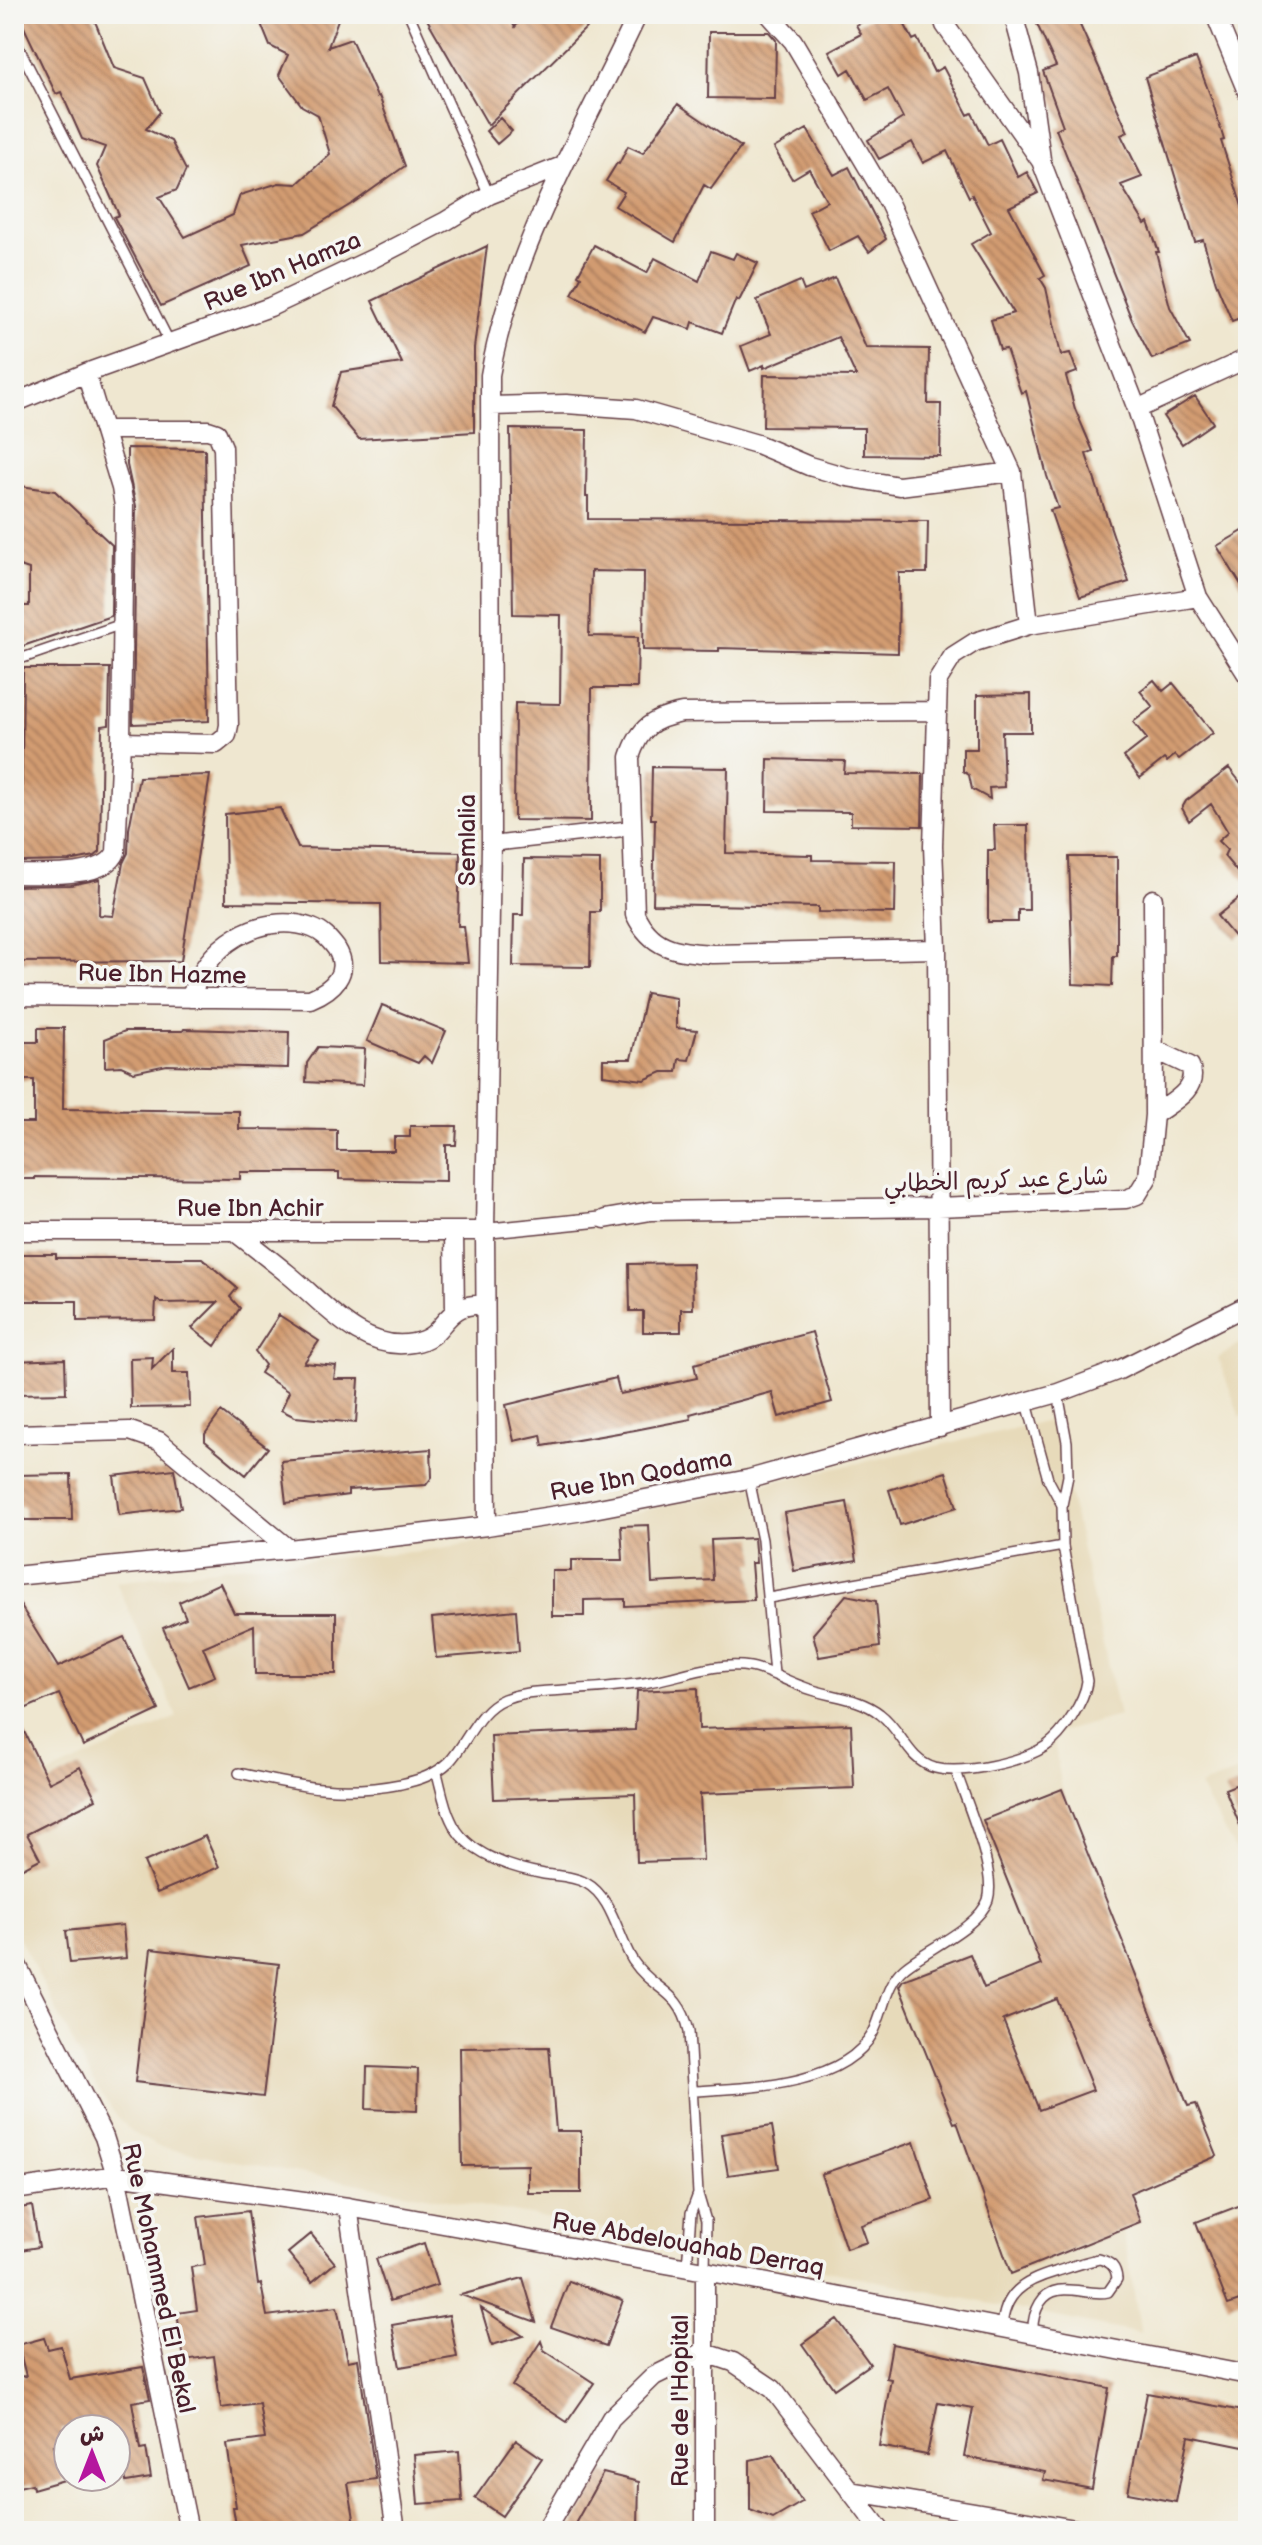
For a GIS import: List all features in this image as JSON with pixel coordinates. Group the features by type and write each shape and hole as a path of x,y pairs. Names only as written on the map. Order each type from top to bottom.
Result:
{"street":[{"name":"Semlalia","path":"487,1526 485,1231 491,844 490,375 504,311 562,166 638,14"},
{"path":"769,14 793,41 889,203 1012,472 1029,625"},
{"path":"942,14 945,25 1041,161"},
{"path":"1013,14 1029,73 1041,161 1137,409 1198,597 1248,676"},
{"path":"1215,14 1248,94"},
{"name":"Rue Ibn Hamza","path":"14,403 86,373 270,307 374,258 489,195 562,166"},
{"path":"1137,409 1248,358"},
{"path":"14,874 85,872 114,858 121,742 124,506 105,430 86,373"},
{"path":"490,406 566,404 636,409 757,444 809,466 847,477 899,486 1012,472"},
{"path":"105,430 208,430 217,433 223,447 227,735 216,744 121,742"},
{"path":"940,1427 937,949 933,846 938,680 953,656 975,642 1029,625 1198,597"},
{"path":"936,711 682,713 660,717 647,726 636,740 630,757 632,896 635,914 644,932 662,945 685,952 713,954 937,949"},
{"path":"491,844 632,828"},
{"name":"شارع عبد كريم الخطابي","path":"605,1219 651,1211 938,1207 1126,1199 1137,1195 1148,1177 1154,1115 1153,899"},
{"name":"Rue Ibn Hazme","path":"14,996 191,998 310,999 333,986 342,974 342,961 327,936 312,928 292,924 246,931 222,945 202,969 194,983 191,998"},
{"path":"1154,1049 1190,1066 1193,1080 1183,1094 1154,1115"},
{"path":"485,1231 605,1219"},
{"name":"Rue Ibn Achir","path":"14,1231 485,1231"},
{"path":"454,1231 455,1312"},
{"path":"235,1232 340,1321 373,1338 409,1344 424,1341 436,1334 455,1312 465,1306 485,1304"},
{"name":"Rue Ibn Qodama","path":"14,1576 487,1526 749,1479 1058,1393 1119,1370 1248,1305"},
{"path":"14,1434 130,1431 146,1435 159,1441 289,1549"},
{"name":"Rue Mohammed El Bekal","path":"14,1959 104,2137 116,2175 189,2531"},
{"name":"Rue Abdelouahab Derraq","path":"14,2190 116,2175 348,2207 1248,2375"},
{"path":"348,2207 396,2531"},
{"name":"Rue de l'Hopital","path":"696,2270 703,2352 705,2531"},
{"path":"545,2531 611,2418 654,2376 703,2352 733,2362 773,2389 881,2531"},
{"path":"850,2491 1087,2531"}],"lane":[{"path":"409,14 489,195"},
{"path":"14,38 170,343"},
{"path":"14,661 122,624"},
{"path":"239,1773 308,1788 347,1791 402,1784 437,1773 452,1759 490,1706 527,1692 640,1684 697,1670 739,1666 866,1704 894,1727 918,1761 934,1767 956,1771 1014,1760 1048,1746 1085,1695 1087,1681 1063,1546 1062,1505 1068,1476 1067,1442 1058,1393"},
{"path":"1027,1403 1048,1479 1062,1505"},
{"path":"749,1479 762,1540 774,1674"},
{"path":"769,1598 1063,1546"},
{"path":"693,2091 744,2089 797,2081 827,2071 849,2057 871,2037 883,2013 889,1988 898,1973 920,1954 969,1924 987,1903 990,1871 956,1771"},
{"path":"437,1773 452,1823 469,1843 510,1866 586,1882 600,1894 635,1964 673,1996 681,2007 689,2031 698,2194 706,2221 696,2270"},
{"path":"696,2270 691,2213 698,2194"},
{"path":"1002,2328 1007,2301 1017,2288 1032,2279 1099,2259 1113,2266 1117,2279 1108,2292 1060,2290 1051,2291 1044,2297 1033,2319 1033,2335"}],"shaded area":[{"path":"1248,1338 1248,1414 1240,1417 1218,1358"},
{"path":"1053,1420 1119,1716 1053,1734 1062,1789 1188,2106 1196,2103 1217,2156 1130,2193 1140,2222 1123,2230 1141,2334 748,2255 159,2147 131,2132 113,2111 95,2085 14,1928 14,1790 177,1717 116,1582 245,1565 422,1551 565,1528"},
{"path":"1248,1768 1248,1873 1200,1787"}],"building":[{"path":"28,14 92,14 114,68 145,78 160,112 146,129 171,141 186,170 177,190 159,197 185,237 233,215 240,195 279,183 297,184 330,154 318,115 302,106 279,75 288,55 270,46 257,14 340,14 328,47 351,39 379,96 405,166 304,233 242,245 251,266 161,306 114,217 119,215 97,166 105,147 82,139 61,92 56,94 22,23"},
{"path":"424,14 506,14 515,27 525,14 600,14 488,125"},
{"path":"877,14 899,14 913,40 917,38 934,72 943,67 988,145 1000,139 1018,177 1027,172 1038,193 1009,207 1045,275 1040,278 1046,288 1061,355 1070,353 1077,372 1066,376 1075,409 1093,451 1086,454 1129,582 1080,597 1050,510 1058,508 1026,391 1021,393 1006,349 1000,350 991,320 1014,313 971,244 991,232 972,195 969,197 947,151 923,163 912,142 879,159 868,140 903,118 888,89 867,100 850,69 842,74 829,51 861,34 856,25"},
{"path":"1037,14 1075,14 1128,132 1121,135 1142,177 1121,185 1145,224 1148,222 1159,252 1156,252 1170,307 1190,344 1152,359 1132,320 1056,129 1063,126 1043,71 1056,66 1036,22 1040,20"},
{"path":"709,32 769,32 776,40 775,99 708,98"},
{"path":"1196,58 1212,100 1224,140 1221,141 1248,225 1242,227 1248,246 1248,315 1232,321 1203,240 1195,242 1145,77"},
{"path":"678,104 741,147 711,189 704,185 675,242 615,206 624,192 606,181 628,146 643,153"},
{"path":"500,118 512,131 497,144 486,131"},
{"path":"807,129 834,175 849,167 886,239 869,252 858,236 829,251 809,211 827,201 809,169 792,179 774,148"},
{"path":"594,245 647,273 655,258 699,281 711,251 733,259 736,253 758,263 739,301 736,299 722,333 693,322 691,329 653,317 645,332 572,294"},
{"path":"487,246 474,348 474,432 359,439 331,406 341,372 402,363 372,301"},
{"path":"835,278 866,348 929,349 928,404 941,404 940,456 864,455 864,428 763,427 764,375 856,376 838,337 750,371 741,346 771,334 757,300 800,281 804,291"},
{"path":"1195,396 1213,423 1182,444 1163,416"},
{"path":"510,429 587,430 588,519 928,521 927,573 899,573 898,653 719,648 719,651 643,650 644,572 591,571 589,636 638,637 637,688 592,688 591,821 514,820 515,703 560,704 561,615 513,614"},
{"path":"127,448 205,449 209,721 133,724 136,506 127,465"},
{"path":"14,485 55,491 112,545 111,616 14,649 14,606 29,606 29,569 14,564"},
{"path":"1248,528 1248,596 1217,546"},
{"path":"23,668 110,668 109,725 102,726 100,852 95,856 69,861 21,862"},
{"path":"1154,680 1163,691 1173,683 1213,733 1179,759 1175,755 1167,762 1164,759 1140,778 1124,757 1147,739 1133,722 1153,707 1140,691"},
{"path":"1031,694 1031,732 1002,732 1004,787 989,788 990,799 972,789 969,775 963,771 963,749 977,749 977,695"},
{"path":"768,759 845,761 844,773 923,774 922,826 851,825 851,812 767,811"},
{"path":"652,767 728,768 726,853 812,855 812,860 896,861 895,913 818,912 818,907 653,904 655,819 651,819"},
{"path":"1229,768 1248,792 1248,885 1224,856 1227,850 1218,841 1228,832 1211,804 1189,821 1182,808 1186,801"},
{"path":"210,775 181,961 14,962 14,886 71,885 100,879 99,915 113,916 123,863 128,853 129,829 139,777"},
{"path":"280,808 298,848 460,852 458,926 464,926 468,963 382,961 381,904 226,902 225,814"},
{"path":"994,825 1028,825 1029,910 1018,910 1018,922 988,922 988,850 995,850"},
{"path":"1069,857 1117,857 1117,956 1113,956 1112,986 1073,984"},
{"path":"524,859 600,860 600,912 591,912 590,967 513,966 514,915 523,915"},
{"path":"1248,891 1248,930 1236,939 1217,916"},
{"path":"646,993 676,998 676,1028 697,1030 689,1060 679,1059 677,1072 662,1072 644,1080 603,1075 603,1059 631,1059"},
{"path":"382,1005 446,1031 432,1063 424,1056 418,1063 367,1041"},
{"path":"38,1028 64,1028 63,1109 239,1111 239,1129 337,1130 337,1151 394,1151 394,1137 410,1137 410,1126 457,1126 456,1145 446,1145 446,1181 339,1179 339,1172 240,1172 240,1179 14,1179 14,1123 34,1123 34,1080 14,1080 14,1042 38,1042"},
{"path":"125,1031 289,1032 288,1068 167,1065 134,1072 121,1066 105,1067 105,1039"},
{"path":"318,1047 365,1049 363,1085 306,1082 307,1063"},
{"path":"14,1254 56,1254 56,1258 202,1258 237,1288 230,1297 240,1308 215,1346 192,1328 218,1302 161,1303 156,1299 155,1320 77,1321 77,1301 14,1301"},
{"path":"692,1263 693,1309 681,1309 681,1332 643,1332 643,1311 630,1311 629,1264"},
{"path":"279,1315 319,1341 304,1363 336,1366 334,1379 359,1379 356,1423 295,1417 281,1410 289,1392 260,1373 265,1365 255,1352"},
{"path":"812,1332 832,1402 779,1417 772,1392 690,1414 691,1419 635,1430 543,1446 541,1435 514,1441 506,1405 616,1378 620,1394 697,1378 694,1364"},
{"path":"173,1348 173,1373 189,1373 190,1407 131,1408 130,1358 153,1357 152,1369"},
{"path":"65,1359 66,1393 14,1394 14,1361"},
{"path":"221,1412 268,1448 246,1475 205,1441 205,1434"},
{"path":"431,1449 432,1477 426,1485 348,1490 348,1495 286,1503 281,1461"},
{"path":"174,1469 181,1508 119,1515 114,1476"},
{"path":"946,1472 957,1507 900,1525 889,1490"},
{"path":"71,1474 72,1520 24,1520 24,1506 14,1506 14,1475"},
{"path":"847,1502 857,1560 794,1571 784,1513"},
{"path":"649,1525 652,1583 713,1580 711,1540 754,1538 756,1563 751,1563 754,1600 625,1606 625,1599 584,1600 584,1616 552,1616 552,1571 571,1571 571,1560 623,1560 621,1526"},
{"path":"220,1583 234,1613 336,1613 336,1674 255,1674 254,1625 203,1647 215,1676 189,1687 163,1628 186,1618 179,1602"},
{"path":"14,1595 58,1667 124,1637 159,1710 83,1746 59,1694 15,1713 49,1783 80,1767 96,1799 27,1834 40,1859 21,1869 14,1855"},
{"path":"846,1595 876,1601 880,1647 819,1657 813,1634"},
{"path":"516,1610 519,1651 436,1658 432,1618"},
{"path":"698,1688 699,1729 851,1724 854,1788 700,1794 703,1860 637,1862 635,1794 494,1799 491,1736 635,1730 637,1691"},
{"path":"1248,1780 1248,1843 1247,1843 1225,1789"},
{"path":"1062,1789 1188,2106 1196,2104 1217,2156 1130,2193 1140,2222 1011,2274 957,2122 954,2123 899,1986 903,1980 970,1954 984,1988 1041,1965 983,1820","holes":["1057,1999 1093,2090 1039,2110 1003,2020"]},
{"path":"205,1836 219,1867 157,1893 144,1862"},
{"path":"123,1925 126,1958 70,1963 66,1931"},
{"path":"151,1949 279,1964 263,2097 135,2082"},
{"path":"549,2047 556,2131 581,2131 581,2193 528,2193 528,2165 462,2166 460,2048"},
{"path":"367,2067 418,2069 417,2111 366,2109"},
{"path":"772,2126 779,2168 728,2175 721,2134"},
{"path":"914,2142 933,2200 861,2225 867,2242 846,2249 821,2174"},
{"path":"1241,2205 1248,2224 1248,2298 1228,2305 1196,2222"},
{"path":"32,2206 39,2247 14,2251 14,2209"},
{"path":"248,2211 258,2285 261,2284 267,2316 337,2307 348,2361 358,2359 376,2479 348,2483 355,2524 334,2528 334,2531 237,2531 227,2444 265,2439 259,2403 221,2408 214,2356 184,2360 177,2313 197,2310 191,2267 205,2265 198,2217"},
{"path":"311,2234 335,2263 312,2282 288,2253"},
{"path":"424,2243 437,2285 390,2301 376,2259"},
{"path":"523,2278 536,2322 461,2295"},
{"path":"569,2281 623,2300 606,2346 551,2327"},
{"path":"481,2308 523,2336 492,2345"},
{"path":"449,2315 457,2357 400,2367 392,2325"},
{"path":"837,2319 870,2364 834,2389 802,2344"},
{"path":"44,2338 48,2349 61,2346 70,2379 143,2367 150,2399 132,2402 140,2449 146,2448 151,2478 132,2481 132,2413 52,2413 52,2483 33,2489 32,2484 14,2488 14,2377 26,2376 18,2345"},
{"path":"541,2341 544,2350 594,2383 567,2422 512,2386"},
{"path":"892,2344 1109,2388 1092,2489 1043,2480 1045,2472 964,2457 973,2408 938,2402 927,2455 879,2446 891,2379 886,2378"},
{"path":"1147,2393 1248,2412 1248,2448 1189,2436 1176,2502 1128,2493"},
{"path":"516,2440 542,2458 502,2516 475,2498"},
{"path":"459,2451 462,2501 418,2504 414,2455"},
{"path":"773,2455 802,2502 773,2519 750,2510 750,2460"},
{"path":"603,2473 639,2482 638,2525 630,2531 571,2531"}]}
